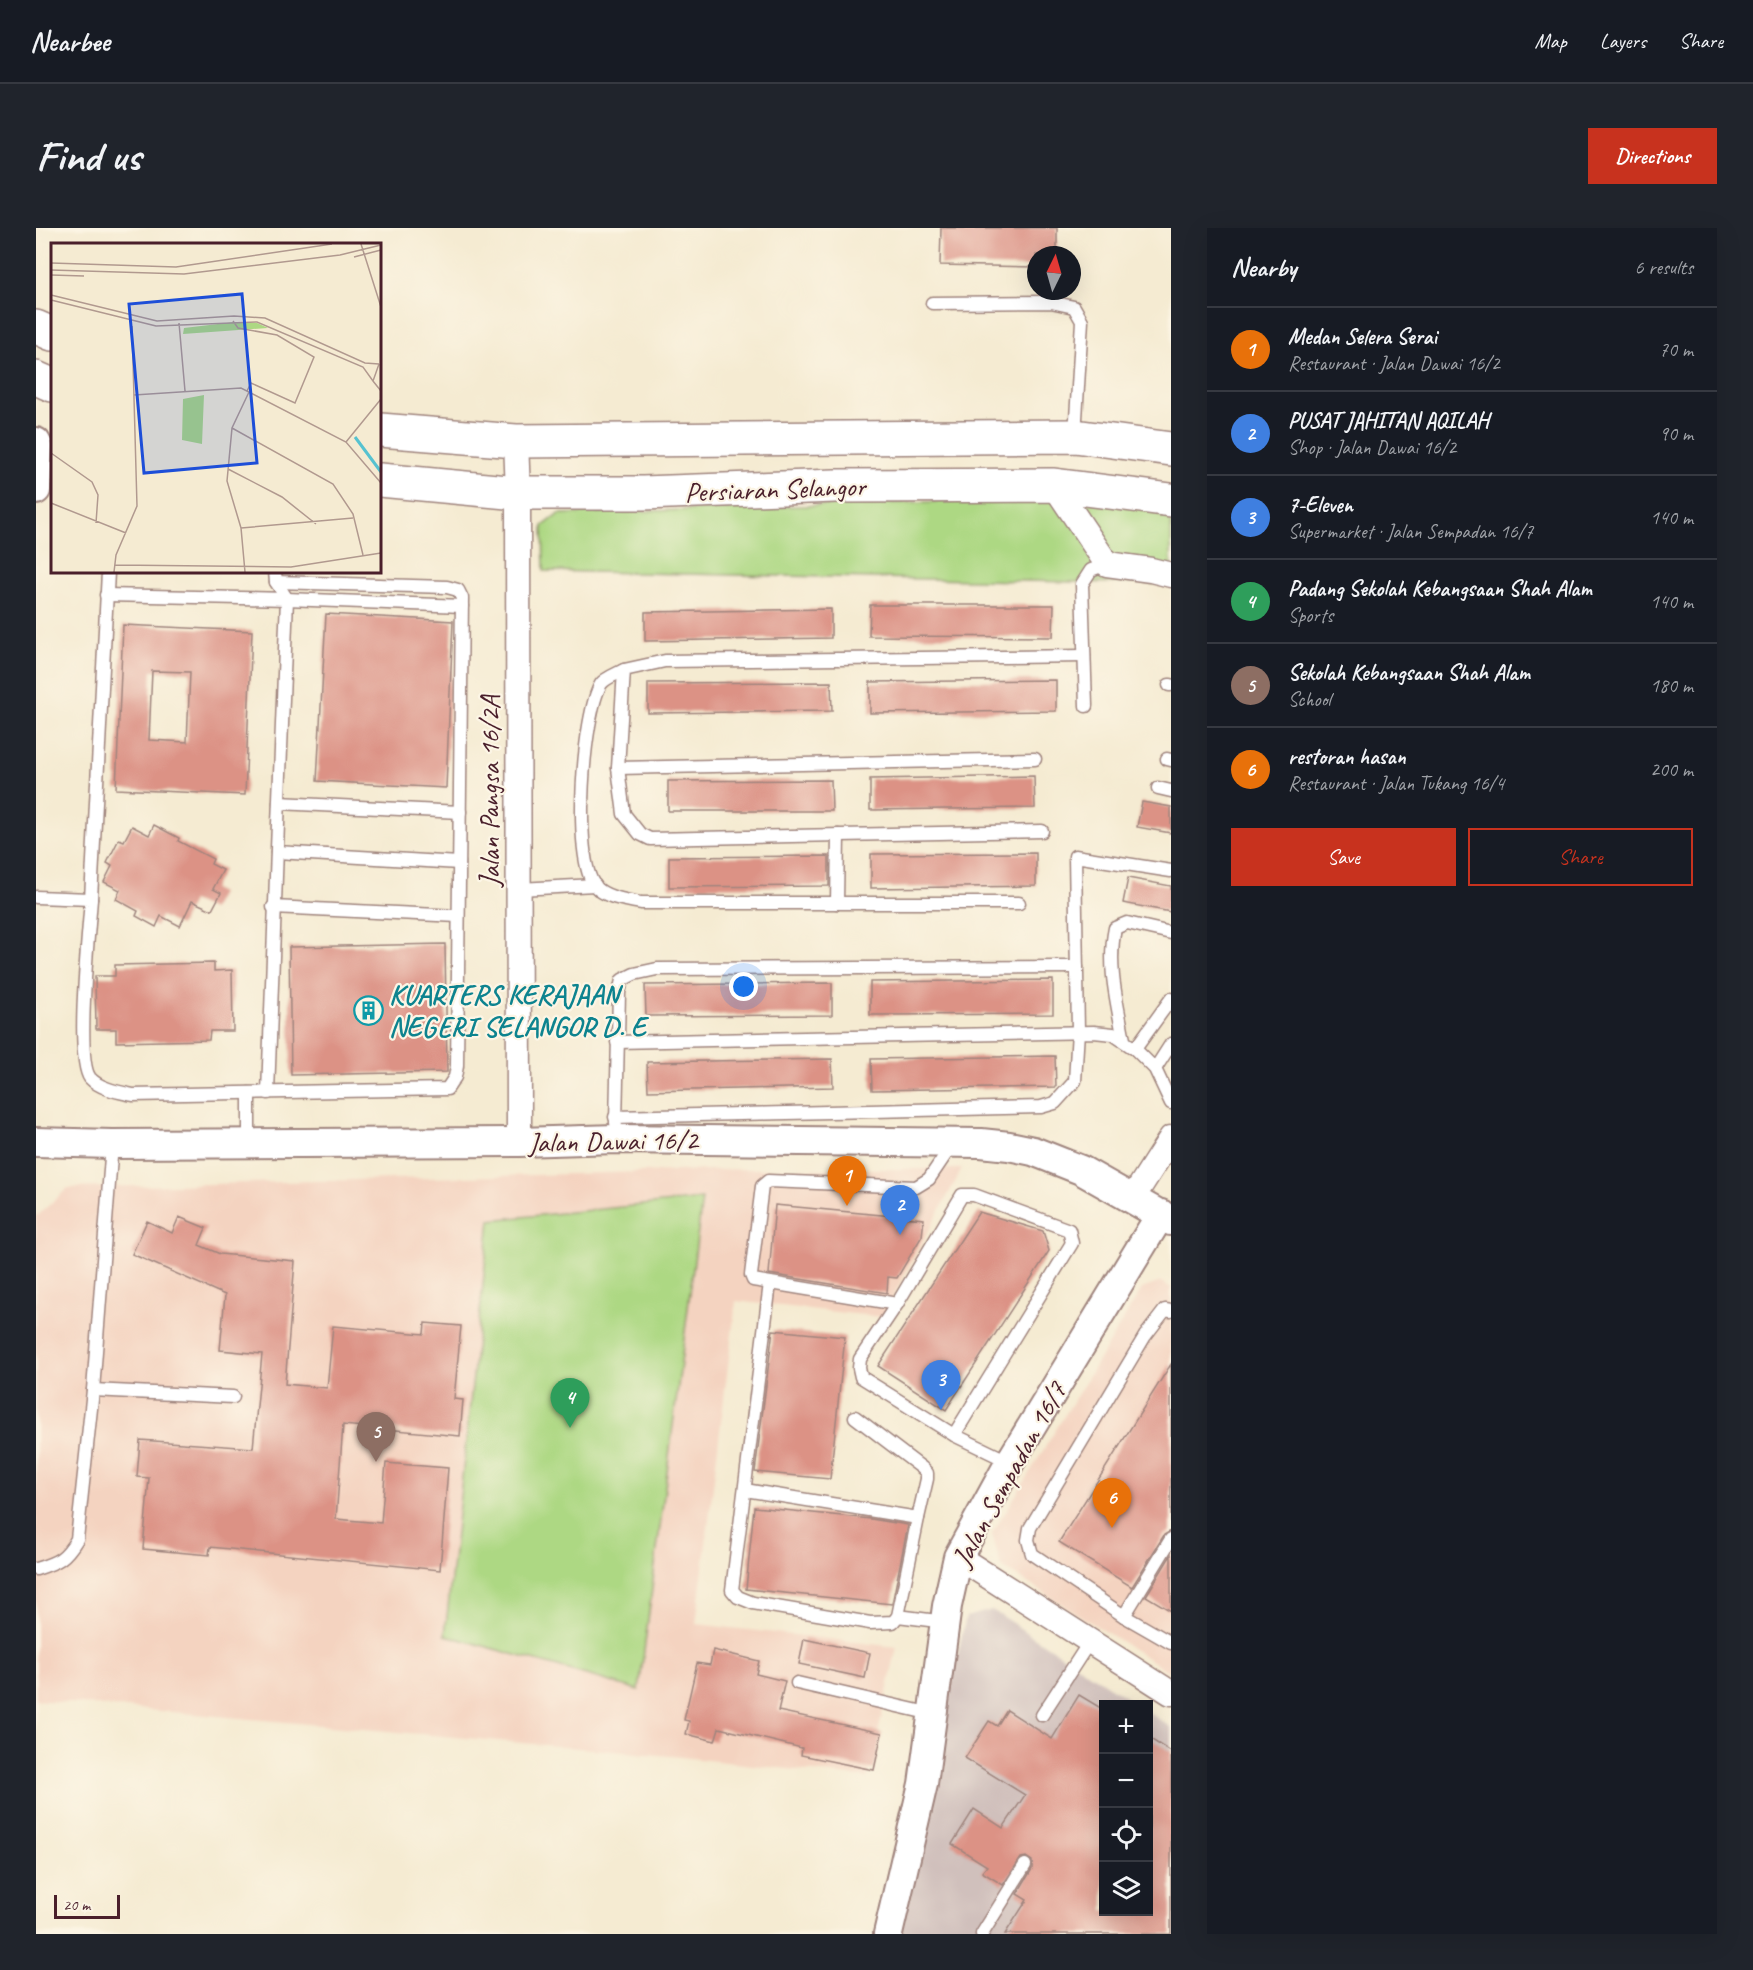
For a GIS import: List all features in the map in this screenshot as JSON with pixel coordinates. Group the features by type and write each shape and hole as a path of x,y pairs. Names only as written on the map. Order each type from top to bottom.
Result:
{"main road":[{"path":"36,327 51,334"},
{"path":"36,378 51,385"},
{"name":"Persiaran Selangor","path":"381,430 516,441 1075,436 1171,449"},
{"name":"Persiaran Selangor","path":"381,480 518,493 643,493 835,486 1054,485 1171,500"}],"street":[{"name":"Jalan Pangsa 16/2A","path":"516,441 519,1142"},
{"path":"36,490 42,442"},
{"path":"1054,485 1107,564 1171,575"},
{"name":"Jalan Dawai 16/2","path":"36,1142 112,1144 519,1142 616,1128 954,1142 1033,1150 1081,1170 1166,1218"},
{"path":"1132,1199 1171,1138"},
{"name":"Jalan Sempadan 16/7","path":"888,1934 923,1784 945,1622 958,1557 1010,1462 1166,1218"},
{"path":"958,1557 1171,1693"}],"lane":[{"path":"932,303 1051,302 1074,308 1082,321 1075,436"},
{"path":"1086,706 1082,584 1091,570 1107,564"},
{"path":"108,573 82,1043 85,1068 91,1079 110,1090 133,1095 447,1089 455,1077 457,1066 462,598 458,591 447,587 275,577"},
{"path":"268,1093 273,907 287,599 275,577"},
{"path":"106,595 462,606"},
{"path":"1018,903 641,903 608,895 595,885 589,872 582,840 584,769 592,703 602,682 624,670 665,661 1084,656"},
{"path":"624,670 618,768 624,814 640,834 650,839 1042,831"},
{"path":"618,768 1035,759"},
{"path":"1158,788 1171,791"},
{"path":"279,803 460,812"},
{"path":"837,903 838,835"},
{"path":"277,852 459,863"},
{"path":"1077,967 657,969 634,974 622,980 619,993 616,1128 1041,1107 1055,1103 1075,1081 1078,1031 1077,967 1075,856 1171,871"},
{"path":"519,889 595,885"},
{"path":"36,897 91,899"},
{"path":"273,907 458,916"},
{"path":"1124,1040 1112,970 1111,947 1115,928 1127,923 1171,933"},
{"path":"1135,1049 1171,999"},
{"path":"617,1042 1078,1031 1113,1034 1135,1049 1155,1069 1171,1103"},
{"path":"1155,1069 1171,1044"},
{"path":"249,1093 249,1143"},
{"path":"897,1304 753,1280 751,1275 762,1186 768,1181 916,1187 929,1179 954,1142"},
{"path":"36,1569 59,1562 70,1551 77,1539 93,1390 112,1144"},
{"path":"954,1435 1072,1243 1069,1230 974,1195 962,1196 897,1304 860,1359 859,1368 861,1377 954,1435 1010,1462"},
{"path":"770,1282 732,1590 738,1597 753,1603 870,1623 893,1622 898,1616 927,1473 855,1417"},
{"path":"1171,1311 1165,1310 1155,1320 1145,1336 1030,1528 1028,1540 1032,1554 1124,1616 1171,1643"},
{"path":"93,1390 233,1397"},
{"path":"745,1490 918,1518"},
{"path":"1124,1616 1171,1539"},
{"path":"898,1616 945,1622"},
{"path":"1042,1715 1090,1641"},
{"path":"797,1683 932,1714"},
{"path":"982,1934 1025,1865"}],"shaded area":[{"path":"748,1169 962,1169 882,1317 736,1301 696,1624 897,1647 868,1778 681,1757 36,1700 36,1217 68,1188"},
{"path":"1161,1282 1171,1288 1171,1673 1001,1566 992,1534 1142,1289"},
{"path":"992,1610 1130,1700 1099,1700 1099,1916 1153,1916 1153,1716 1171,1727 1171,1934 896,1934 966,1617"}],"green space":[{"path":"1074,497 1171,509 1171,584 544,571 543,526 559,514"},
{"path":"702,1199 639,1690 445,1635 490,1220"}],"building":[{"path":"941,228 1057,228 1057,246 1027,246 1027,267 940,265"},
{"path":"870,605 1054,605 1053,637 869,636"},
{"path":"831,609 831,638 645,641 645,612"},
{"path":"326,614 453,621 446,788 317,781"},
{"path":"123,625 252,631 245,795 116,789","holes":["152,671 190,672 187,742 149,740"]},
{"path":"1056,680 1056,711 870,713 870,682"},
{"path":"831,682 832,711 648,713 648,683"},
{"path":"1034,776 1035,808 870,810 870,779"},
{"path":"831,780 832,811 668,811 668,781"},
{"path":"1142,802 1171,807 1171,833 1137,827"},
{"path":"154,825 179,838 178,841 213,859 211,864 223,870 213,889 221,893 212,910 192,901 180,926 161,916 156,927 136,916 138,911 116,899 120,890 104,882 112,866 107,863 119,839 124,841 132,826 149,835"},
{"path":"1036,853 1036,886 871,888 871,854"},
{"path":"829,856 829,886 669,887 669,857"},
{"path":"1128,878 1171,886 1171,912 1123,903"},
{"name":"KUARTERS KERAJAAN NEGERI SELANGOR D. E","path":"445,944 447,1072 291,1075 289,947"},
{"path":"214,963 214,971 232,970 233,1031 210,1031 209,1040 116,1042 116,1029 96,1029 95,976 115,976 115,965"},
{"path":"1053,980 1053,1014 870,1015 870,982"},
{"path":"832,983 832,1015 646,1016 645,985"},
{"path":"1055,1056 1056,1087 872,1090 871,1059"},
{"path":"832,1059 833,1087 648,1091 647,1062"},
{"path":"775,1205 924,1219 922,1236 897,1278 888,1277 887,1293 769,1274"},
{"path":"979,1212 1043,1231 1049,1251 946,1410 878,1366"},
{"path":"179,1217 206,1228 199,1245 220,1254 295,1261 285,1384 327,1388 333,1326 424,1334 425,1323 461,1326 454,1399 463,1400 460,1436 343,1425 336,1519 381,1523 386,1463 448,1468 440,1570 210,1547 209,1555 143,1549 149,1478 137,1477 140,1440 253,1448 262,1354 220,1350 225,1295 132,1254 147,1221 172,1233"},
{"path":"773,1330 845,1337 830,1479 755,1472"},
{"path":"1171,1364 1171,1531 1164,1535 1132,1587 1059,1542"},
{"path":"754,1507 908,1525 892,1604 746,1589"},
{"path":"1171,1555 1171,1611 1146,1596"},
{"path":"804,1639 870,1653 865,1678 799,1664"},
{"path":"713,1650 759,1661 756,1674 785,1681 778,1711 882,1733 874,1770 801,1755 802,1748 719,1728 715,1741 686,1734 689,1721 684,1720 697,1663 710,1665"},
{"path":"1079,1695 1099,1707 1099,1916 1153,1916 1153,1741 1171,1752 1171,1934 1005,1934 1027,1900 1017,1894 1032,1869 1032,1861 1026,1857 1021,1858 1003,1885 982,1872 987,1866 952,1844 974,1809 1003,1828 1025,1795 965,1758 989,1721 997,1726 1007,1710 1052,1739"}],"place":[{"name":"KUARTERS KERAJAAN NEGERI SELANGOR D. E","path":"368,1010"},
{"name":"Medan Selera Serai","path":"847,1206"},
{"name":"PUSAT JAHITAN AQILAH","path":"900,1235"},
{"name":"7-Eleven","path":"941,1410"},
{"name":"Padang Sekolah Kebangsaan Shah Alam","path":"570,1428"},
{"name":"Sekolah Kebangsaan Shah Alam","path":"376,1462"},
{"name":"restoran hasan","path":"1112,1528"}]}
